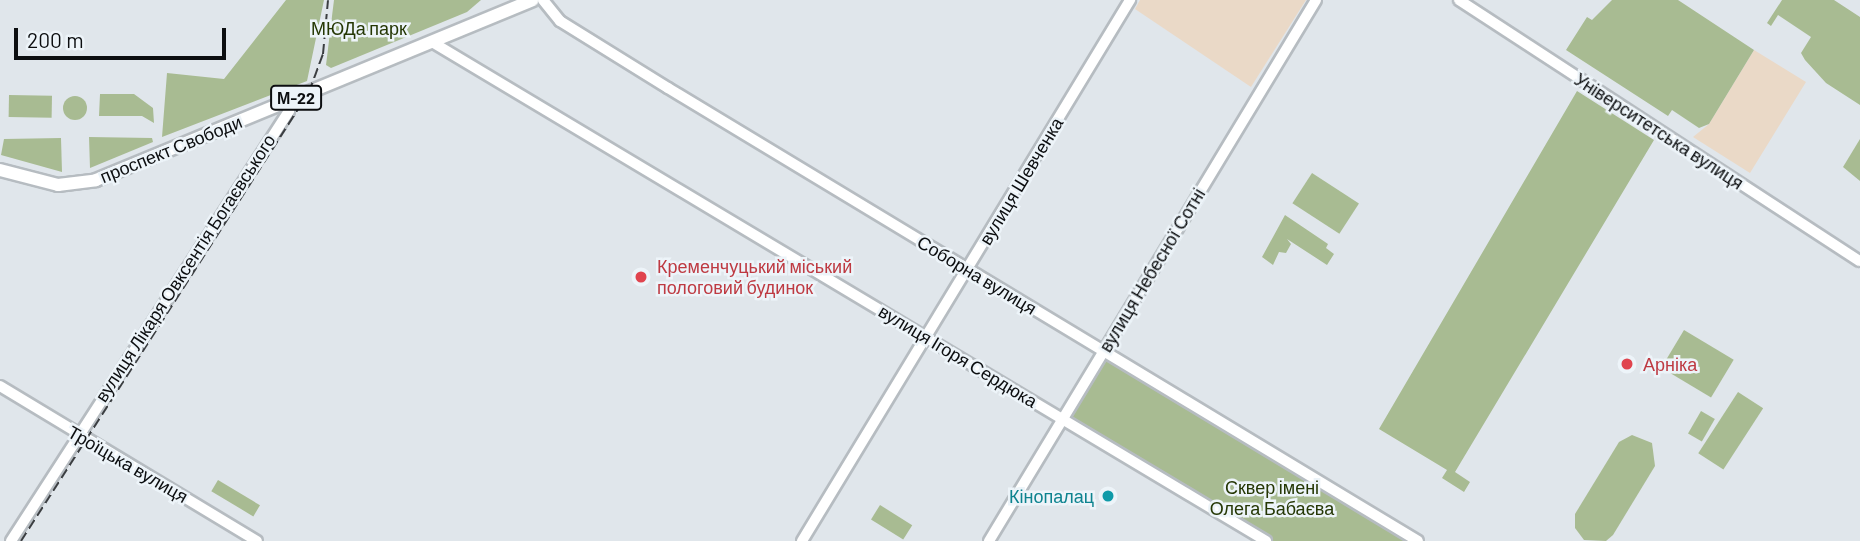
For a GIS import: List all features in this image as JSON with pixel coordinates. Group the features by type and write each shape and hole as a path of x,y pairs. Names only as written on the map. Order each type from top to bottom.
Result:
{"highway":[{"name":"проспект Свободи","path":"0,170 58,185 96,180 532,0"}],"main road":[{"name":"Університетська вулиця","path":"1459,0 1860,261"},
{"name":"Троїцька вулиця","path":"0,386 76,435 257,541"}],"street":[{"name":"Соборна вулиця","path":"542,0 559,21 1102,352 1419,541"},
{"name":"вулиця Шевченка","path":"802,541 1130,0"},
{"name":"вулиця Небесної Сотні","path":"989,541 1316,0"},
{"name":"вулиця Ігоря Сердюка","path":"432,42 1266,541"},
{"name":"вулиця Лікаря Овксентія Богаєвського","path":"11,541 76,435 289,111 286,102"}],"shaded area":[{"path":"1140,0 1306,0 1251,87 1135,9"},
{"path":"1754,50 1806,82 1750,173 1693,137 1709,124"}],"green space":[{"path":"286,0 324,0 307,81 162,137 167,73 224,79"},
{"name":"МЮДа парк","path":"334,0 481,0 467,12 331,68 326,65"},
{"path":"1612,0 1678,0 1754,50 1709,124 1699,128 1672,110 1668,116 1566,50 1587,17 1592,20"},
{"path":"1782,0 1834,0 1860,17 1860,105 1826,83 1805,60 1801,53 1811,37 1778,15 1771,26 1767,23"},
{"path":"1577,91 1654,140 1455,472 1470,482 1464,492 1442,478 1447,470 1379,429"},
{"path":"100,94 134,94 153,108 154,123 142,116 99,116"},
{"path":"9,95 52,96 52,118 9,117"},
{"path":"75,96 84,99 87,108 84,117 75,120 66,117 63,108 66,99"},
{"path":"89,137 152,138 153,142 90,168"},
{"path":"61,138 62,172 1,155 4,139"},
{"path":"1860,139 1860,181 1843,167"},
{"path":"1312,173 1359,203 1339,234 1292,203"},
{"path":"1285,215 1328,244 1326,248 1334,254 1327,265 1287,239 1291,244 1286,253 1279,252 1273,265 1262,257"},
{"path":"1684,330 1734,360 1711,398 1661,368"},
{"name":"Сквер імені Олега Бабаєва","path":"1107,355 1418,541 1266,541 1067,421"},
{"path":"1738,392 1763,408 1723,470 1698,453"},
{"path":"1701,411 1715,419 1702,442 1688,434"},
{"path":"1632,435 1652,443 1655,466 1613,535 1606,541 1584,540 1575,528 1575,514 1619,442"},
{"path":"218,480 260,505 253,516 211,491"},
{"path":"880,505 912,525 903,540 871,519"}],"railway":[{"path":"21,541 309,92 323,54 328,0"}],"place":[{"name":"Кременчуцький міський пологовий будинок","path":"641,277"},
{"name":"Арніка","path":"1627,364"},
{"name":"Кінопалац","path":"1108,496"}]}
